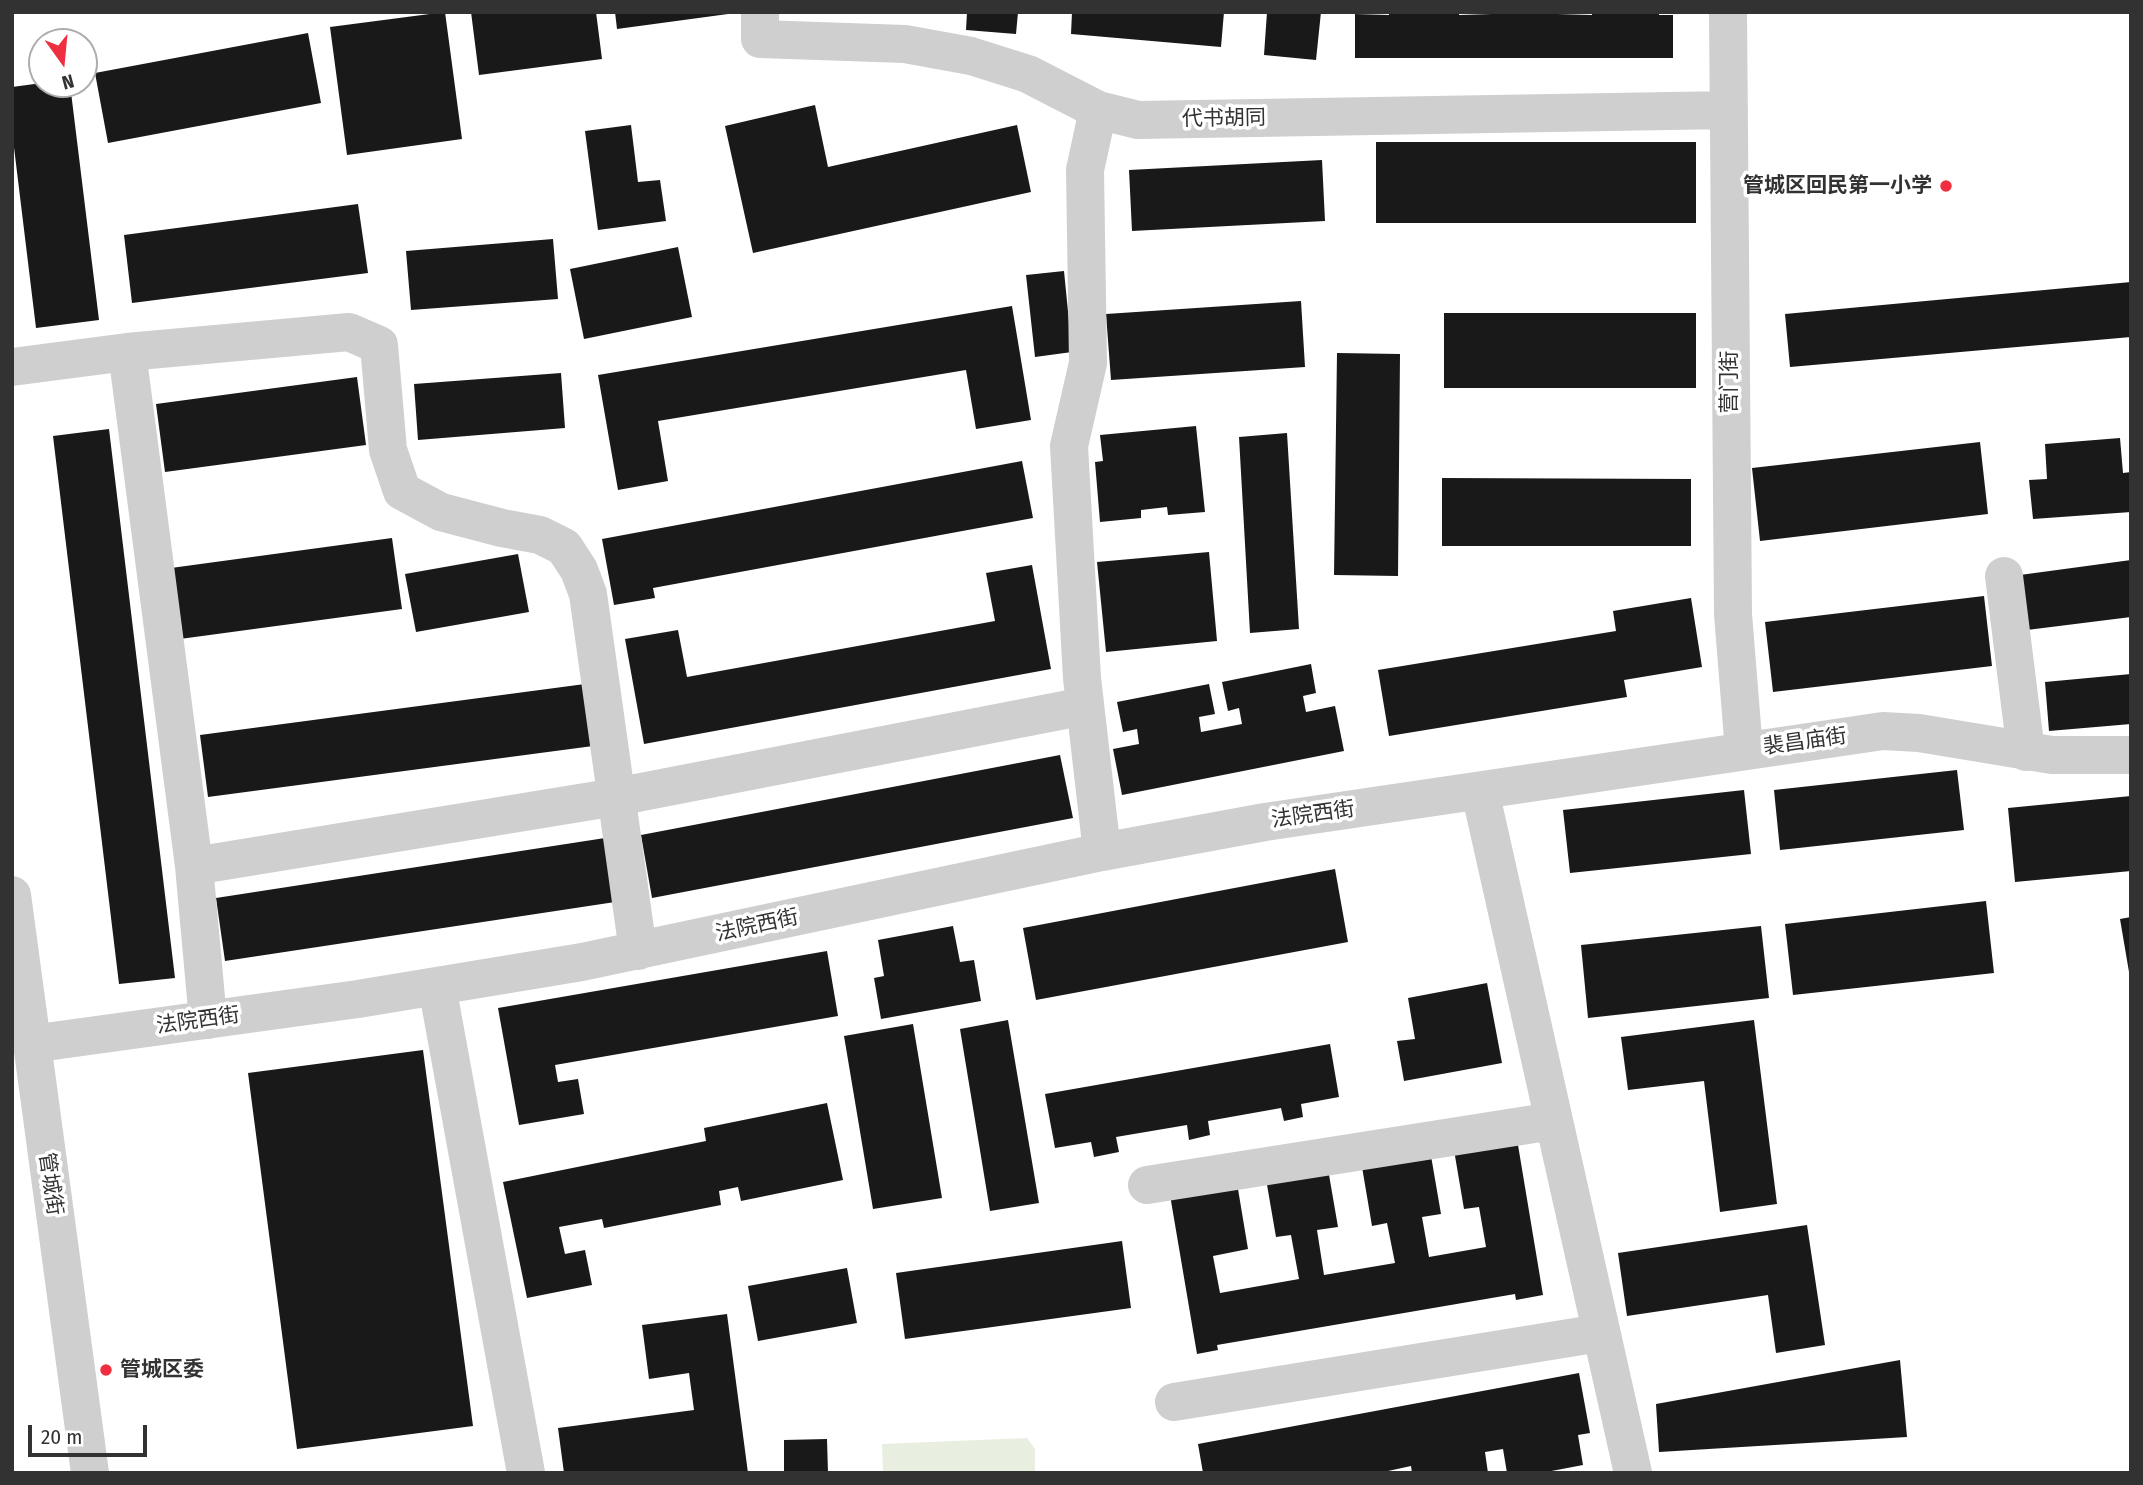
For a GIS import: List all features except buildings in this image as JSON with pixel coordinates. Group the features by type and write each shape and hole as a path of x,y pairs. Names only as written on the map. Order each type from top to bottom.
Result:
{"street":[{"name":"代书胡同","path":"760,12 760,39 905,44 971,56 1028,74 1098,110 1138,121 1729,110"},
{"name":"营门街","path":"1728,12 1732,587 1744,751"},
{"path":"1098,110 1085,170 1088,363 1069,446 1085,706 1102,852"},
{"path":"12,367 127,352 349,332 379,345 388,450 402,491 441,512 540,535 564,547 579,570 588,594 638,951"},
{"path":"127,352 194,866 208,1020"},
{"path":"2004,576 2026,752"},
{"path":"194,866 616,797 1085,706"},
{"name":"裴昌庙街","path":"1480,791 1882,731 1919,733 2052,755 2131,755"},
{"path":"1480,791 1633,1473"},
{"name":"法院西街","path":"31,1044 437,986 638,951 1102,852 1265,822 1480,791"},
{"name":"管城街","path":"12,895 90,1473"},
{"path":"437,986 526,1473"},
{"path":"1147,1185 1553,1121"},
{"path":"1174,1402 1600,1333"}],"green space":[{"path":"1027,1438 1035,1449 1035,1473 883,1473 882,1444"}],"place":[{"name":"管城区回民第一小学","path":"1946,186"},
{"name":"管城区委","path":"106,1370"}]}
